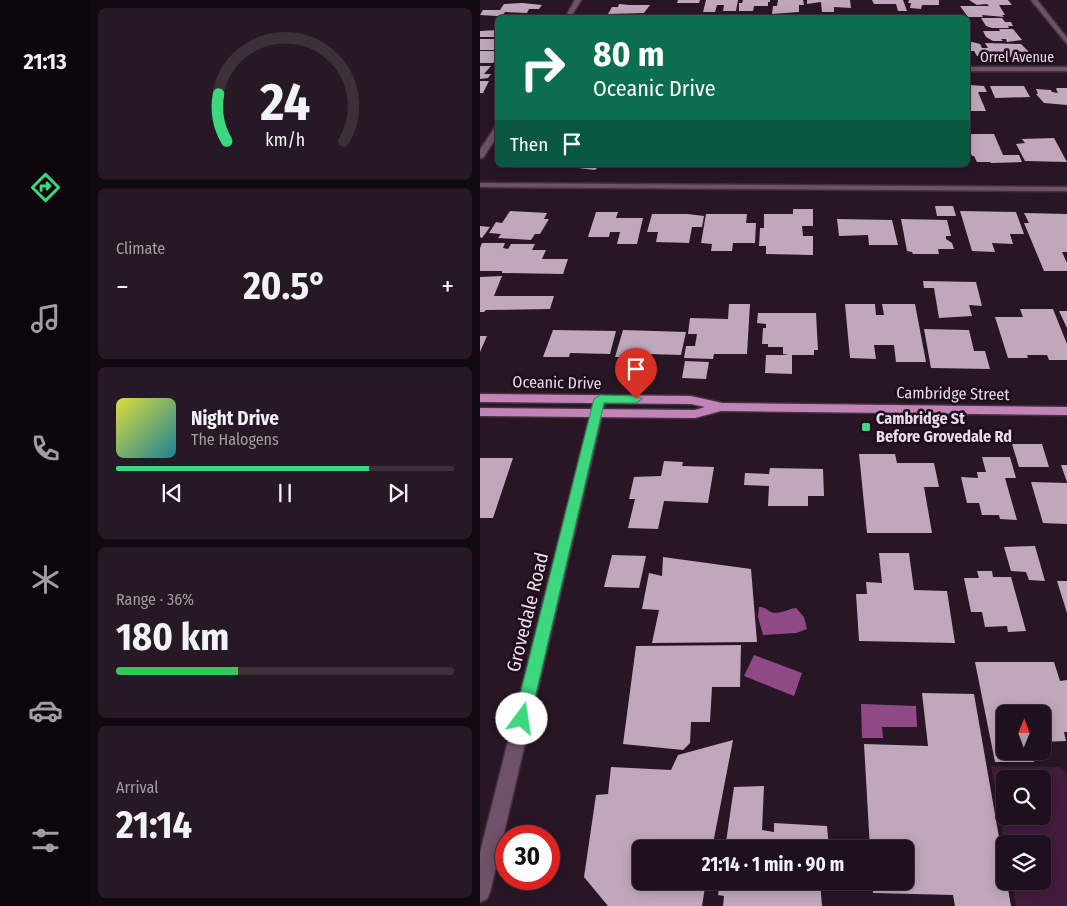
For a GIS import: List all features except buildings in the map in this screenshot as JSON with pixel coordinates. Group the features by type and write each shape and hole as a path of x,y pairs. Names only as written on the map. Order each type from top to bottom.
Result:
{"main road":[{"name":"Oceanic Drive","path":"480,398 695,414 722,407 838,408"},
{"name":"Oceanic Drive","path":"480,412 598,406"},
{"name":"Cambridge Street","path":"838,408 1067,411"}],"street":[{"path":"569,15 578,0"},
{"path":"1034,0 1067,42"},
{"name":"Orrel Avenue","path":"970,69 1067,69"},
{"path":"480,156 495,134"},
{"path":"480,184 1067,189"},
{"name":"Grovedale Road","path":"480,892 598,406"}],"shaded area":[{"path":"759,607 774,613 796,608 804,617 807,629 796,633 763,635 758,617"},
{"path":"754,655 802,673 794,696 744,676"},
{"path":"861,704 916,706 917,727 882,727 883,738 862,738"},
{"path":"991,766 1059,767 1067,774 1067,906 1016,906 1013,890 1051,890 1051,835 1003,835 1001,825 1051,825 1051,770 996,770 996,794"}],"place":[{"name":"Cambridge St Before Grovedale Rd","path":"866,427"}],"route":[{"path":"522,719 600,399 636,399"}]}
